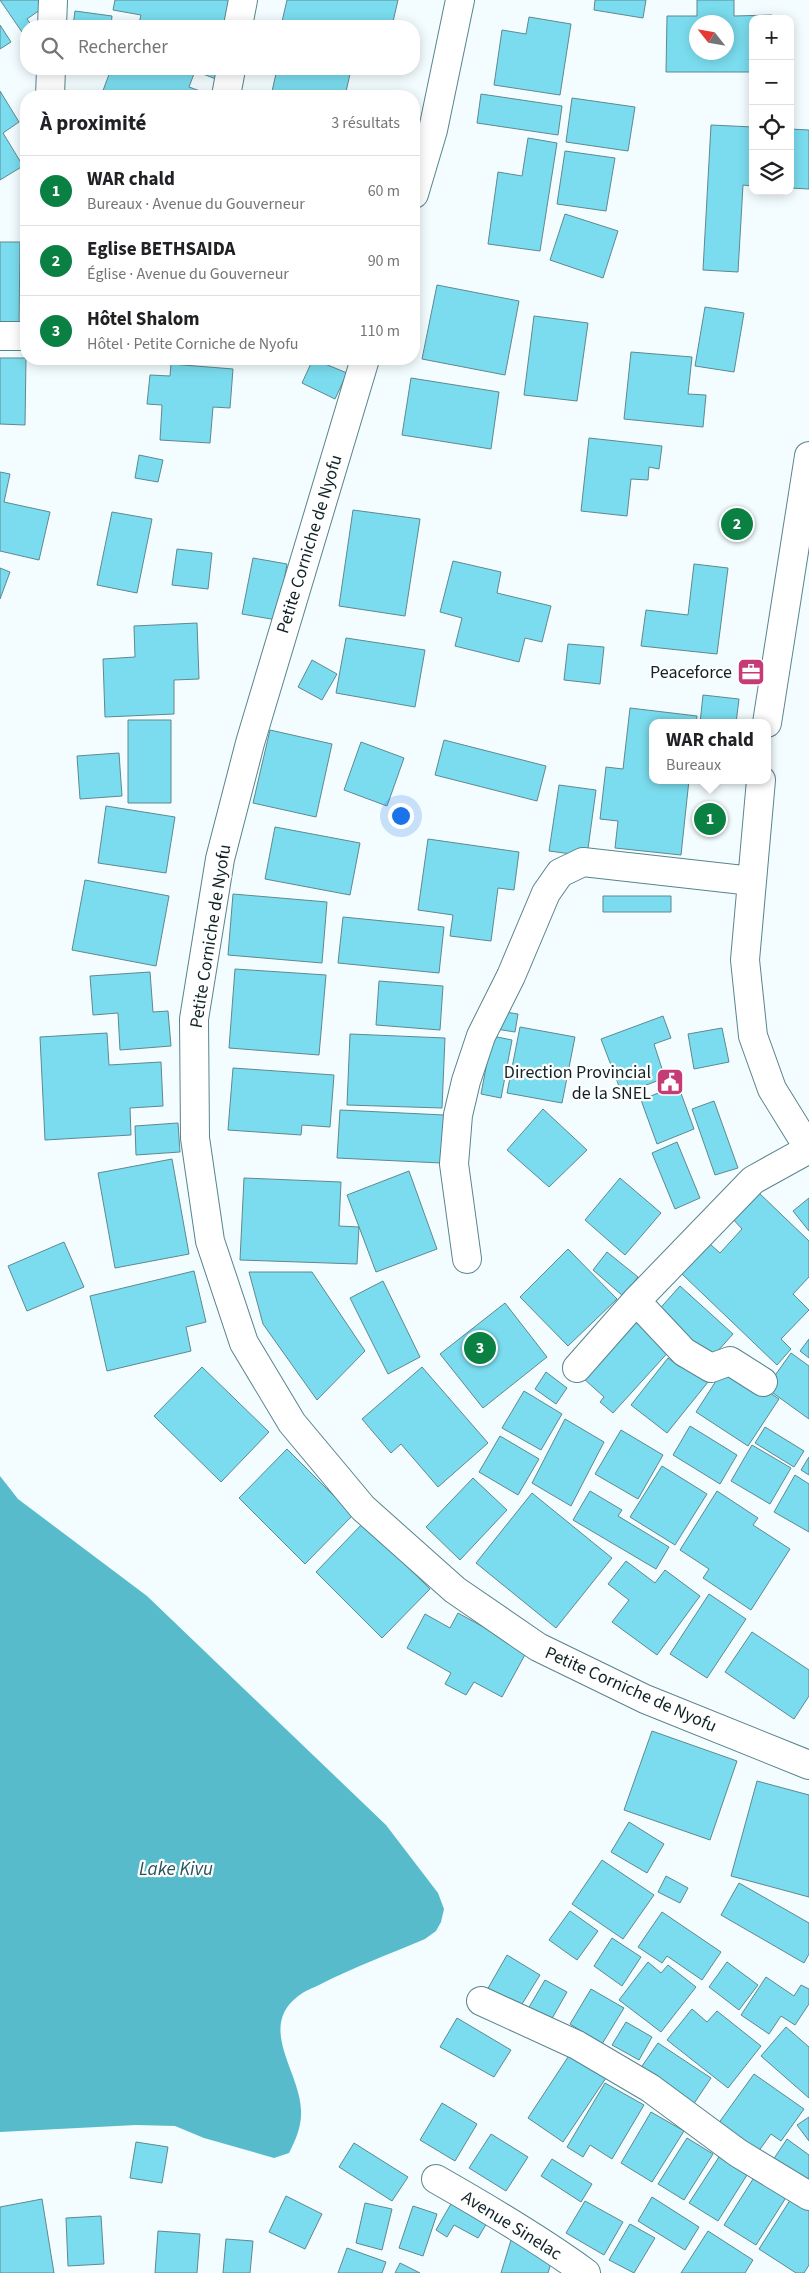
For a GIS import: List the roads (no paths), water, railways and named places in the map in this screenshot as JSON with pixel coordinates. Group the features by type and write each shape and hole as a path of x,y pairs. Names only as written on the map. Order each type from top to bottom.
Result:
{"street":[{"path":"52,20 53,0"},
{"path":"239,20 243,0"},
{"path":"420,157 423,139 460,0"},
{"path":"50,90 51,75"},
{"path":"227,90 230,75"},
{"path":"0,336 20,336"},
{"name":"Petite Corniche de Nyofu","path":"363,365 250,743 220,859 194,1019 195,1138 210,1241 244,1343 292,1423 363,1508 455,1590 538,1647 644,1699 809,1765"},
{"path":"768,719 809,456"},
{"path":"577,1368 636,1301 753,1180 809,1149 772,1089 753,1036 745,960 761,784"},
{"path":"467,1259 454,1164 458,1115 466,1081 481,1036 511,976 546,893 560,873 583,862 752,881"},
{"path":"636,1301 684,1352 711,1368 730,1361 763,1382"},
{"path":"481,2001 577,2045 650,2088 738,2153 809,2196"},
{"name":"Avenue Sinelac","path":"436,2179 523,2230 586,2273"}],"water":[{"name":"Lake Kivu","path":"0,1476 18,1499 147,1596 386,1825 438,1893 444,1909 441,1922 436,1931 425,1939 306,1991 297,1997 286,2009 281,2022 281,2036 299,2096 301,2110 298,2132 289,2153 274,2158 204,2138 175,2126 136,2125 0,2132"}],"place":[{"name":"Eglise BETHSAIDA","path":"737,524"},
{"name":"Peaceforce","path":"751,672"},
{"name":"WAR chald","path":"710,819"},
{"name":"Direction Provincial de la SNEL","path":"670,1082"},
{"name":"Hôtel Shalom","path":"480,1348"}]}
